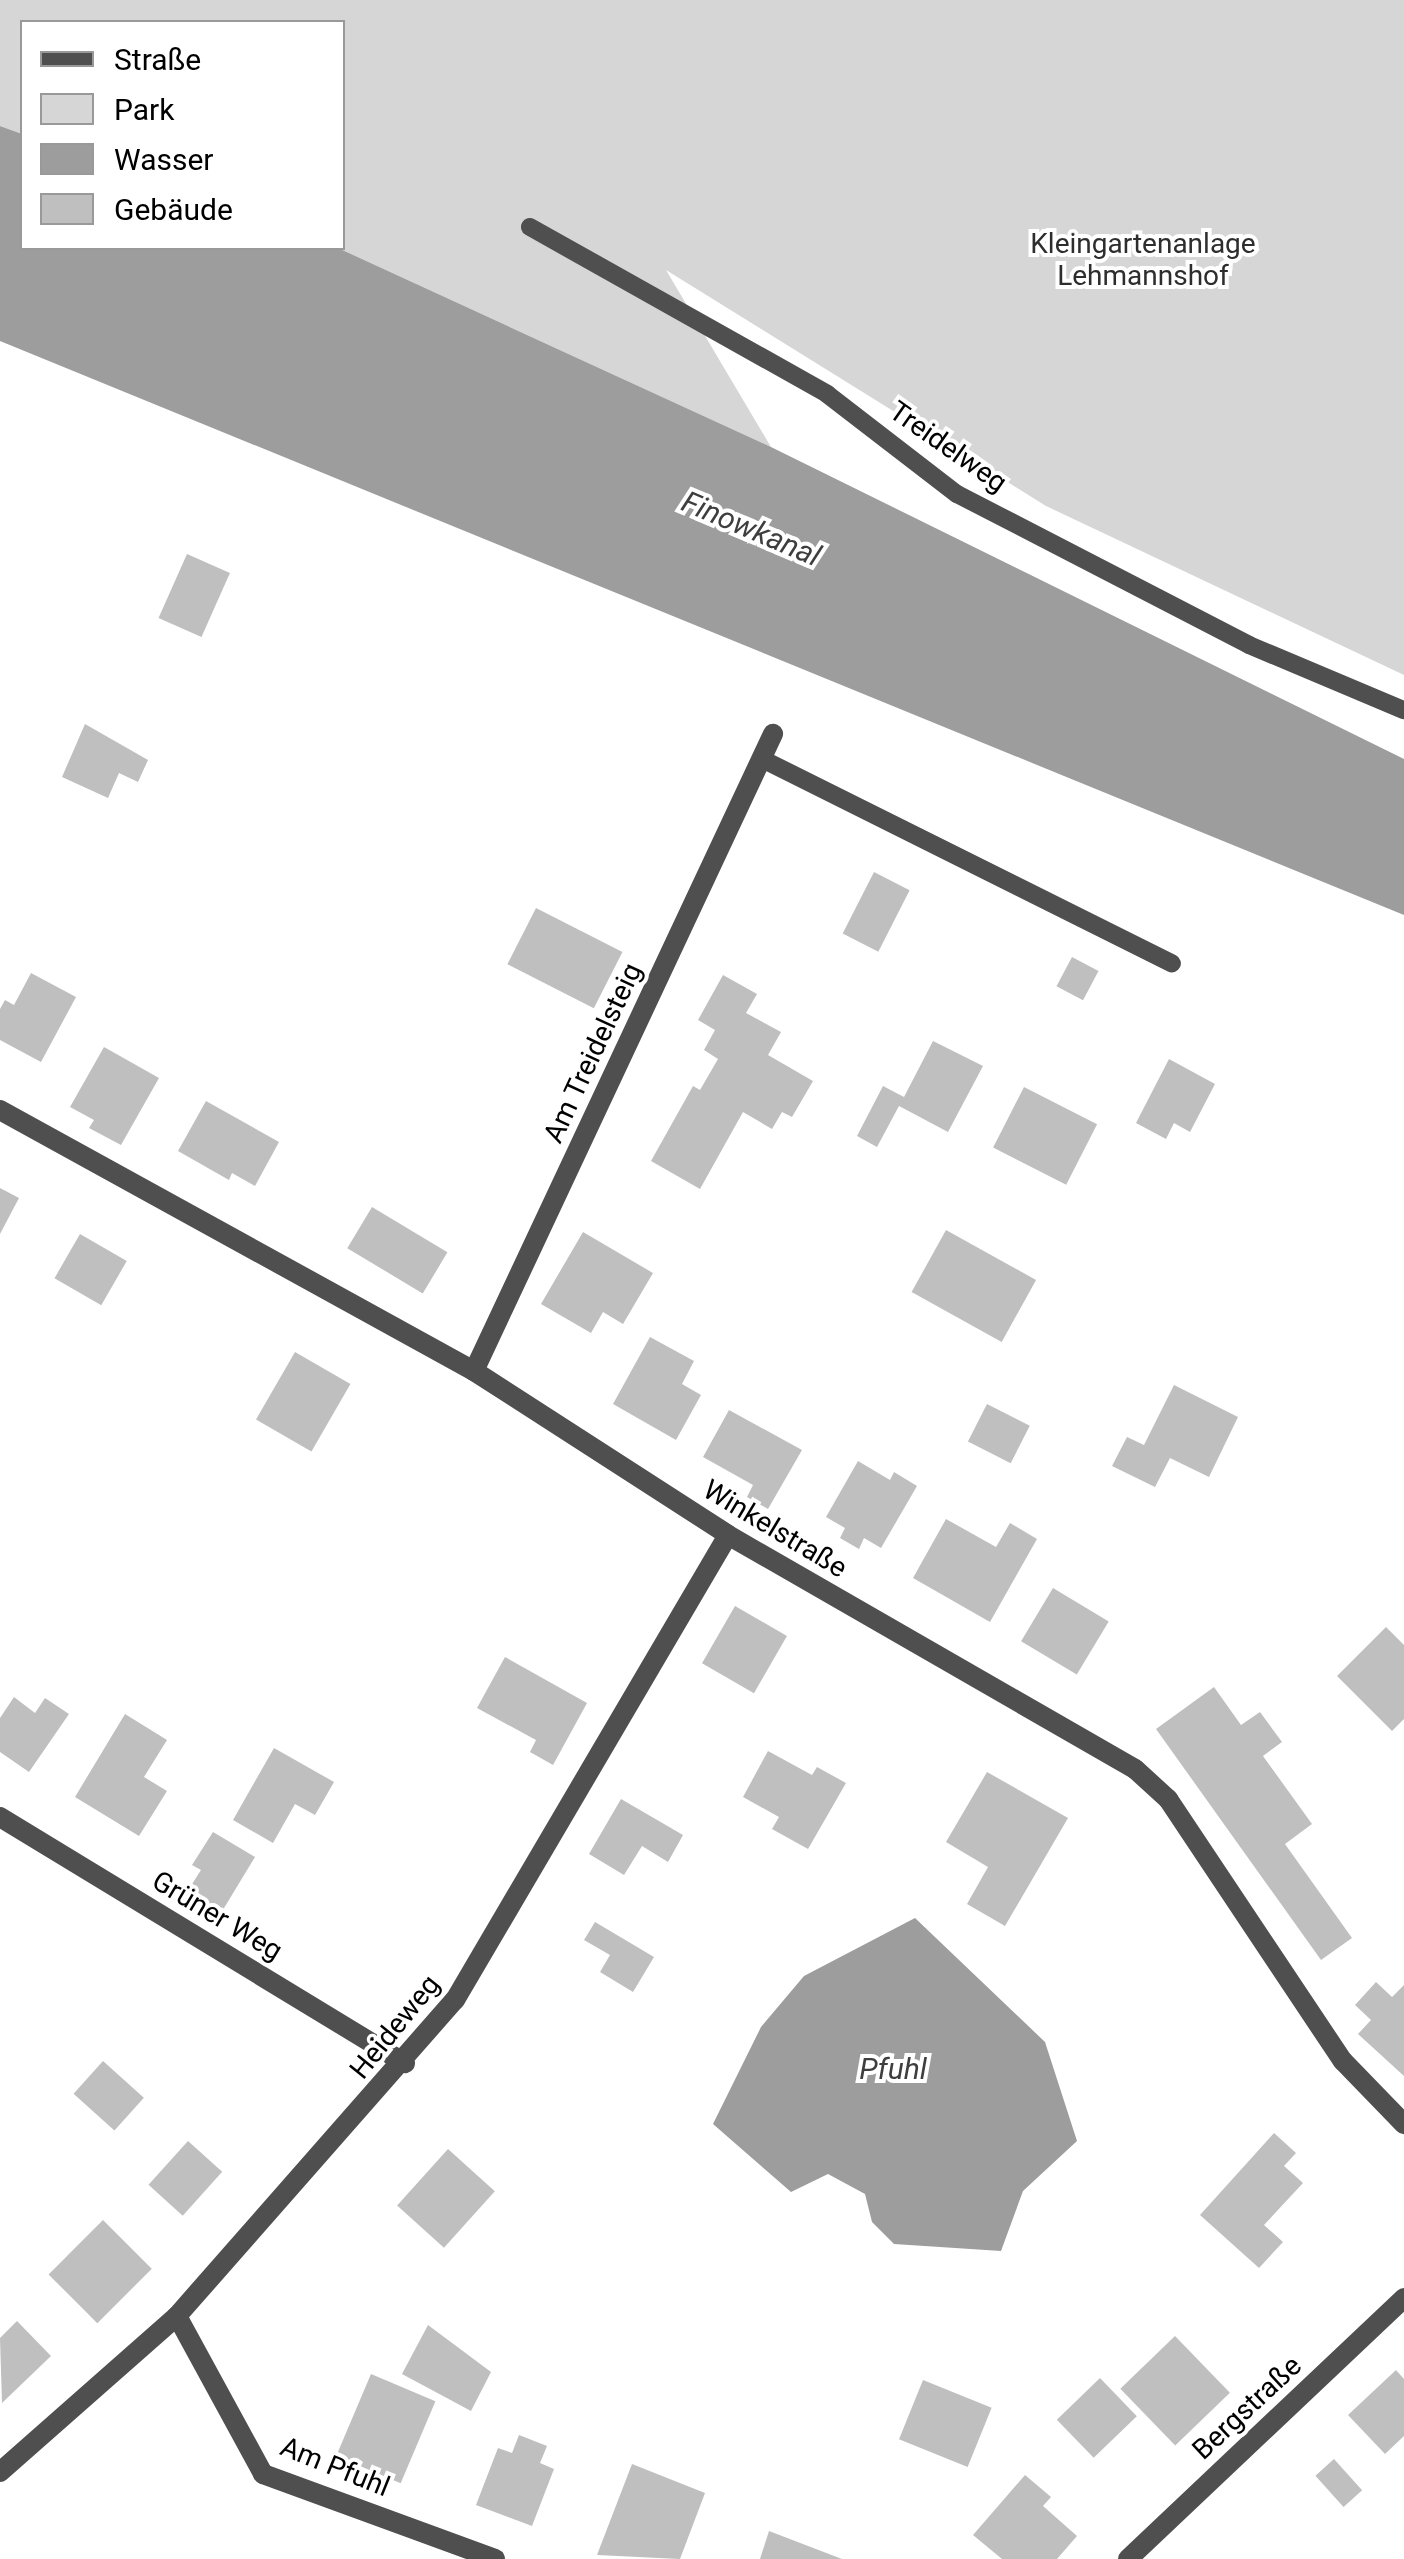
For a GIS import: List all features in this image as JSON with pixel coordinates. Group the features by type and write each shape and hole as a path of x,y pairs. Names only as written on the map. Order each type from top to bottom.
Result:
{"street":[{"name":"Am Treidelsteig","path":"474,1371 773,734"},
{"name":"Winkelstraße","path":"0,1110 474,1371 728,1535 1135,1768 1168,1798 1343,2061 1404,2124"},
{"name":"Heideweg","path":"0,2472 177,2316 406,2063 455,2000 728,1535"},
{"name":"Grüner Weg","path":"0,1816 406,2063"},
{"name":"Bergstraße","path":"1128,2559 1404,2298"},
{"name":"Am Pfuhl","path":"177,2316 264,2474 496,2559"}],"lane":[{"name":"Treidelweg","path":"530,227 827,394 957,494 1249,644 1404,710"},
{"path":"762,759 1172,964"}],"green space":[{"name":"Kleingartenanlage Lehmannshof","path":"0,0 1404,0 1404,675 1046,506 666,270 771,447 342,250 345,20 20,20 20,133 0,126"}],"water":[{"name":"Finowkanal","path":"0,126 20,133 20,250 342,250 771,447 1404,759 1404,915 0,341"},
{"name":"Pfuhl","path":"915,1918 1045,2042 1077,2141 1023,2191 1001,2251 894,2244 872,2222 865,2194 828,2174 791,2192 713,2124 761,2027 804,1976"}],"building":[{"path":"187,554 230,573 201,637 159,618"},
{"path":"85,724 148,760 138,782 119,773 108,798 62,777"},
{"path":"874,872 910,890 878,952 843,933"},
{"path":"536,908 622,952 594,1008 507,964"},
{"path":"1072,957 1098,971 1083,1000 1057,986"},
{"path":"31,973 76,997 41,1062 0,1040 0,1009 5,1000 14,1005"},
{"path":"723,975 757,994 746,1013 781,1032 768,1055 813,1081 792,1117 782,1112 772,1129 743,1112 700,1189 651,1161 693,1086 700,1090 718,1059 704,1050 715,1030 698,1020"},
{"path":"933,1041 983,1066 948,1132 899,1106 877,1147 857,1136 883,1086 904,1097"},
{"path":"104,1047 159,1078 121,1145 89,1128 94,1120 70,1107"},
{"path":"1169,1059 1215,1084 1190,1132 1174,1123 1166,1139 1136,1123"},
{"path":"1024,1087 1097,1124 1066,1185 993,1148"},
{"path":"206,1101 279,1142 255,1186 232,1173 229,1180 178,1151"},
{"path":"0,1188 19,1198 0,1234"},
{"path":"372,1207 447,1252 423,1293 347,1248"},
{"path":"946,1230 1036,1280 1002,1342 912,1292"},
{"path":"583,1232 653,1273 623,1324 603,1312 591,1333 541,1304"},
{"path":"80,1234 127,1261 101,1305 54,1278"},
{"path":"650,1337 694,1361 682,1384 701,1395 676,1440 613,1404"},
{"path":"295,1352 350,1384 311,1452 256,1420"},
{"path":"1174,1385 1238,1417 1209,1477 1170,1458 1155,1487 1112,1466 1127,1437 1144,1445"},
{"path":"987,1404 1030,1426 1011,1463 968,1441"},
{"path":"729,1410 802,1450 768,1509 747,1497 753,1485 703,1457"},
{"path":"858,1461 890,1480 894,1472 917,1486 881,1548 864,1538 859,1549 840,1538 845,1528 826,1517"},
{"path":"946,1519 996,1547 1010,1523 1037,1539 990,1622 913,1578"},
{"path":"1053,1588 1109,1621 1077,1675 1021,1641"},
{"path":"735,1606 787,1636 754,1693 702,1663"},
{"path":"1386,1627 1404,1645 1404,1719 1392,1731 1337,1676"},
{"path":"505,1657 587,1703 553,1765 530,1752 536,1740 477,1708"},
{"path":"1214,1687 1241,1725 1260,1712 1282,1742 1263,1756 1312,1824 1285,1844 1352,1938 1321,1960 1156,1729"},
{"path":"14,1697 35,1713 45,1698 69,1714 29,1772 0,1752 0,1718"},
{"path":"125,1714 167,1740 144,1777 167,1791 139,1836 75,1797"},
{"path":"274,1748 334,1782 315,1815 295,1804 273,1843 233,1820"},
{"path":"768,1751 812,1775 817,1767 846,1783 808,1849 772,1829 779,1817 743,1797"},
{"path":"987,1772 1068,1818 1005,1926 967,1904 988,1867 946,1842"},
{"path":"621,1799 683,1835 668,1862 642,1846 624,1875 589,1854"},
{"path":"213,1832 255,1857 221,1913 187,1892 201,1870 192,1865"},
{"path":"595,1922 654,1957 633,1992 600,1972 610,1955 584,1940"},
{"path":"1376,1982 1392,1997 1404,1985 1404,2076 1358,2034 1371,2020 1355,2005"},
{"path":"103,2061 144,2098 114,2131 74,2094"},
{"path":"1274,2133 1296,2153 1284,2166 1303,2183 1264,2225 1283,2242 1259,2268 1200,2215"},
{"path":"188,2141 222,2172 183,2216 149,2185"},
{"path":"448,2149 495,2191 444,2248 397,2205"},
{"path":"103,2220 152,2269 97,2323 49,2274"},
{"path":"17,2321 51,2356 2,2403 0,2338"},
{"path":"428,2325 491,2372 471,2411 402,2374"},
{"path":"1175,2336 1230,2393 1175,2446 1120,2389"},
{"path":"1396,2370 1404,2379 1404,2436 1385,2454 1348,2415"},
{"path":"371,2374 435,2401 401,2483 336,2456"},
{"path":"1100,2378 1137,2416 1094,2458 1057,2420"},
{"path":"923,2380 992,2408 968,2467 899,2439"},
{"path":"519,2435 547,2446 540,2463 554,2469 532,2526 476,2505 498,2448 512,2453"},
{"path":"1334,2459 1362,2490 1344,2507 1315,2476"},
{"path":"632,2464 705,2493 680,2559 597,2555"},
{"path":"1025,2475 1051,2497 1043,2506 1077,2536 1057,2559 1002,2559 973,2535"},
{"path":"769,2531 842,2559 760,2559"}]}
